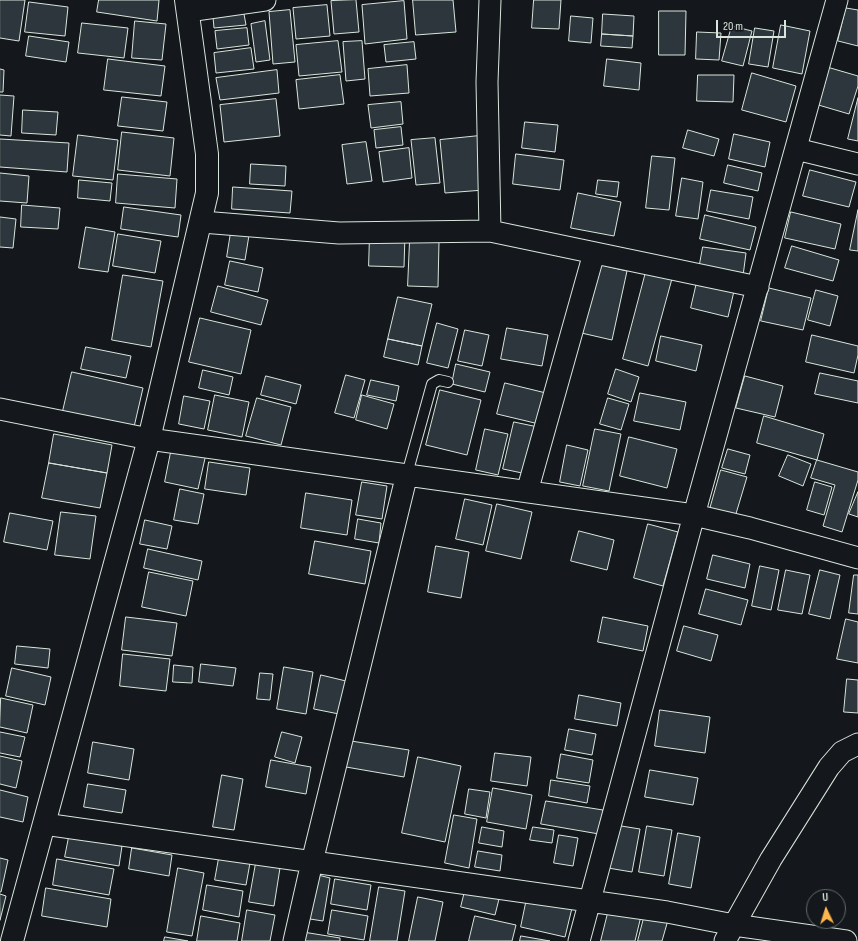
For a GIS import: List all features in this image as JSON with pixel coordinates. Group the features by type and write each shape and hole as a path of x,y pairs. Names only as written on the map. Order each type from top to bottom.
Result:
{"street":[{"path":"12,941 149,439 202,222 207,193 207,154 187,6 265,0"},
{"path":"490,0 487,82 490,231"},
{"path":"579,941 694,515 837,0"},
{"path":"796,150 858,164"},
{"path":"202,222 339,233 490,231 758,288"},
{"path":"527,492 594,253"},
{"path":"0,409 149,439 694,515 750,528 858,558"},
{"path":"294,941 407,474"},
{"path":"729,933 771,859 829,767 842,752 858,744"},
{"path":"44,824 667,912 729,933 846,941"}],"lane":[{"path":"407,474 428,392 432,384 439,380 448,382"}],"building":[{"path":"0,0 25,0 19,41 0,38"},
{"path":"99,0 159,0 157,21 97,12"},
{"path":"356,0 359,32 334,34 331,1"},
{"path":"413,0 453,0 456,32 416,35"},
{"path":"534,0 561,0 559,29 532,28"},
{"path":"404,1 407,39 365,44 362,5"},
{"path":"29,2 68,7 65,36 25,32"},
{"path":"327,5 330,36 296,39 293,8"},
{"path":"846,8 858,10 858,46 838,41"},
{"path":"290,10 295,62 273,64 269,12"},
{"path":"659,11 686,11 685,55 659,55"},
{"path":"244,14 246,25 214,28 213,17"},
{"path":"603,14 634,16 633,36 602,34"},
{"path":"571,16 593,18 591,43 569,41"},
{"path":"135,21 166,24 162,60 132,58"},
{"path":"265,21 270,60 256,62 251,24"},
{"path":"82,23 128,28 124,58 78,53"},
{"path":"781,25 810,31 802,74 773,68"},
{"path":"732,26 752,31 743,66 722,61"},
{"path":"247,28 249,45 217,49 215,31"},
{"path":"755,28 774,31 768,67 749,64"},
{"path":"697,32 721,33 719,60 696,59"},
{"path":"602,34 633,36 632,48 601,46"},
{"path":"29,36 69,42 66,62 26,56"},
{"path":"338,41 342,72 299,76 296,45"},
{"path":"362,41 365,79 346,81 343,42"},
{"path":"414,42 416,59 386,62 384,45"},
{"path":"251,48 254,69 216,73 214,53"},
{"path":"108,59 165,66 161,96 104,90"},
{"path":"607,59 641,63 639,90 604,86"},
{"path":"407,65 409,93 370,96 368,69"},
{"path":"827,67 858,76 858,86 849,114 815,104"},
{"path":"0,69 4,70 3,92 0,92"},
{"path":"277,70 279,93 220,100 216,78"},
{"path":"752,73 796,86 786,122 742,110"},
{"path":"340,75 344,104 299,109 296,80"},
{"path":"698,75 734,75 733,102 697,101"},
{"path":"0,95 14,96 11,136 0,135"},
{"path":"122,97 167,102 163,131 118,126"},
{"path":"858,98 858,141 848,139"},
{"path":"276,99 280,136 224,142 220,105"},
{"path":"401,102 403,124 371,128 368,105"},
{"path":"23,110 58,112 56,135 22,133"},
{"path":"525,122 558,125 555,152 522,148"},
{"path":"401,127 403,145 376,148 374,130"},
{"path":"688,130 719,139 714,156 683,148"},
{"path":"122,132 174,138 170,176 118,170"},
{"path":"734,134 770,142 765,167 729,159"},
{"path":"78,135 118,140 113,180 73,176"},
{"path":"479,136 484,190 445,193 440,140"},
{"path":"435,138 440,183 416,185 411,140"},
{"path":"0,139 69,143 67,172 0,167"},
{"path":"366,142 372,181 347,184 342,145"},
{"path":"409,148 412,178 383,182 379,152"},
{"path":"516,154 564,160 560,190 513,184"},
{"path":"652,156 675,158 669,210 646,208"},
{"path":"251,164 286,166 285,186 250,184"},
{"path":"728,165 762,173 758,191 724,183"},
{"path":"810,170 856,182 849,207 803,196"},
{"path":"0,173 29,176 27,203 0,201"},
{"path":"118,174 177,179 175,208 116,203"},
{"path":"682,178 703,182 698,219 676,216"},
{"path":"79,180 112,183 110,201 78,198"},
{"path":"598,180 619,182 617,197 596,194"},
{"path":"233,187 292,191 290,213 232,209"},
{"path":"711,190 753,197 749,219 707,211"},
{"path":"578,193 621,202 614,236 571,228"},
{"path":"22,205 60,208 58,229 21,227"},
{"path":"124,207 181,215 178,237 121,229"},
{"path":"858,210 858,251 850,250"},
{"path":"791,212 841,224 835,249 785,238"},
{"path":"705,215 756,227 750,250 700,239"},
{"path":"0,217 16,219 13,248 0,247"},
{"path":"232,226 250,229 245,260 227,257"},
{"path":"86,227 115,232 108,272 79,268"},
{"path":"370,233 405,234 404,267 369,266"},
{"path":"118,234 161,241 155,273 113,266"},
{"path":"410,240 439,241 438,287 408,286"},
{"path":"792,246 839,260 833,281 785,268"},
{"path":"703,247 746,253 743,276 699,269"},
{"path":"230,261 263,268 258,292 225,285"},
{"path":"593,263 627,271 612,340 577,332"},
{"path":"647,268 673,275 648,366 623,359"},
{"path":"123,275 163,281 151,347 112,340"},
{"path":"697,282 734,291 728,317 691,308"},
{"path":"218,286 268,300 261,325 211,312"},
{"path":"769,288 811,298 803,330 761,321"},
{"path":"816,290 838,296 830,326 808,320"},
{"path":"398,297 432,304 422,346 388,339"},
{"path":"200,318 251,330 241,374 189,362"},
{"path":"437,323 458,329 448,368 427,363"},
{"path":"507,328 548,335 542,366 501,359"},
{"path":"465,330 489,335 482,366 458,361"},
{"path":"812,335 858,346 858,355 854,373 806,362"},
{"path":"661,336 702,345 696,371 656,361"},
{"path":"388,339 422,346 418,365 384,357"},
{"path":"86,347 131,356 126,378 81,369"},
{"path":"456,364 490,372 485,392 452,384"},
{"path":"616,369 639,377 631,402 608,394"},
{"path":"203,370 233,377 229,395 199,388"},
{"path":"72,372 143,388 134,427 63,411"},
{"path":"820,373 858,381 858,403 815,394"},
{"path":"346,375 365,380 354,418 335,413"},
{"path":"266,376 301,385 296,404 261,395"},
{"path":"745,376 783,386 775,417 736,408"},
{"path":"371,380 399,386 396,401 367,395"},
{"path":"505,383 546,393 539,424 497,414"},
{"path":"440,390 481,400 467,455 426,445"},
{"path":"640,393 686,402 680,430 634,421"},
{"path":"215,395 249,402 242,437 208,430"},
{"path":"362,395 394,404 387,429 356,420"},
{"path":"184,396 210,401 204,429 179,424"},
{"path":"257,398 291,407 281,445 246,436"},
{"path":"608,398 629,404 621,430 600,424"},
{"path":"764,416 824,434 817,460 757,443"},
{"path":"514,422 538,427 527,474 503,469"},
{"path":"485,429 508,434 498,475 476,470"},
{"path":"595,429 621,434 609,491 583,486"},
{"path":"54,434 112,445 107,473 49,463"},
{"path":"629,437 677,449 667,488 620,476"},
{"path":"567,445 588,450 580,486 560,482"},
{"path":"172,447 206,454 198,489 165,482"},
{"path":"728,449 750,455 745,474 722,468"},
{"path":"788,455 811,464 803,486 779,476"},
{"path":"817,460 858,472 858,480 842,532 823,526 835,485 811,478"},
{"path":"209,462 250,468 246,495 205,489"},
{"path":"49,463 107,473 100,508 42,498"},
{"path":"721,470 747,477 735,517 710,509"},
{"path":"362,482 387,486 382,519 356,515"},
{"path":"815,482 832,487 824,515 807,510"},
{"path":"180,489 204,494 198,524 174,520"},
{"path":"858,492 858,517 849,514"},
{"path":"306,493 352,500 347,535 301,528"},
{"path":"465,499 492,505 483,545 456,539"},
{"path":"497,504 532,512 521,559 486,551"},
{"path":"61,512 96,516 90,559 55,555"},
{"path":"10,513 53,521 47,550 4,542"},
{"path":"358,519 381,523 379,543 355,539"},
{"path":"145,520 172,526 167,549 140,544"},
{"path":"648,524 678,532 663,586 634,578"},
{"path":"579,531 614,540 607,570 571,561"},
{"path":"315,541 371,551 365,584 309,574"},
{"path":"436,546 469,552 461,598 428,592"},
{"path":"148,549 202,561 198,580 144,568"},
{"path":"713,555 750,564 745,588 707,579"},
{"path":"760,566 779,570 771,610 752,606"},
{"path":"786,570 810,575 802,614 778,610"},
{"path":"820,570 840,575 830,619 809,614"},
{"path":"149,572 193,581 186,616 142,607"},
{"path":"854,575 858,575 858,614 849,613"},
{"path":"706,589 748,600 741,625 699,614"},
{"path":"126,617 177,623 172,656 122,650"},
{"path":"603,617 648,626 643,651 598,642"},
{"path":"846,619 858,622 858,663 837,659"},
{"path":"684,626 718,635 711,661 677,651"},
{"path":"17,646 50,649 48,668 15,664"},
{"path":"123,654 170,659 166,691 120,686"},
{"path":"201,664 236,668 233,686 199,682"},
{"path":"174,665 193,667 192,683 173,682"},
{"path":"284,667 313,672 306,714 277,709"},
{"path":"12,668 51,677 45,705 6,696"},
{"path":"260,673 273,674 270,700 257,699"},
{"path":"321,675 346,681 339,714 314,709"},
{"path":"847,679 858,680 858,713 844,712"},
{"path":"579,695 621,703 617,726 575,719"},
{"path":"1,698 33,705 27,733 0,727"},
{"path":"660,710 710,717 705,753 655,746"},
{"path":"569,729 596,734 592,755 565,750"},
{"path":"0,732 25,737 20,757 0,753"},
{"path":"282,732 302,737 295,763 275,757"},
{"path":"351,741 409,750 404,777 346,767"},
{"path":"93,742 134,749 129,780 88,773"},
{"path":"495,753 531,757 527,786 491,781"},
{"path":"561,754 593,760 589,783 557,778"},
{"path":"0,756 22,761 16,788 0,784"},
{"path":"418,757 461,766 445,842 402,833"},
{"path":"271,760 311,767 306,794 266,787"},
{"path":"650,770 698,778 693,805 645,797"},
{"path":"222,775 243,779 234,830 213,827"},
{"path":"551,780 590,786 587,803 549,796"},
{"path":"88,784 126,790 122,813 84,807"},
{"path":"493,788 532,795 526,829 487,822"},
{"path":"469,789 490,792 486,818 465,814"},
{"path":"0,790 28,797 23,822 0,817"},
{"path":"546,801 603,810 599,834 541,824"},
{"path":"454,815 477,819 469,868 445,863"},
{"path":"615,825 640,829 632,872 608,868"},
{"path":"647,826 672,830 664,876 639,872"},
{"path":"482,827 504,831 502,847 479,843"},
{"path":"533,827 554,830 552,843 530,840"},
{"path":"678,833 700,837 691,888 669,884"},
{"path":"559,835 578,838 573,866 554,863"},
{"path":"69,837 122,846 119,866 65,857"},
{"path":"132,848 172,855 169,876 129,869"},
{"path":"478,851 502,855 500,871 475,867"},
{"path":"0,858 8,860 1,892 0,892"},
{"path":"219,858 250,863 246,885 215,880"},
{"path":"57,859 114,869 109,895 53,885"},
{"path":"256,863 280,868 274,906 249,902"},
{"path":"178,868 204,873 192,936 167,932"},
{"path":"318,875 330,878 323,921 310,919"},
{"path":"335,879 371,885 367,910 331,904"},
{"path":"207,885 243,891 239,917 203,910"},
{"path":"379,887 405,891 397,941 370,941"},
{"path":"46,888 111,899 107,927 42,916"},
{"path":"465,891 499,899 495,915 461,907"},
{"path":"0,894 6,896 0,920"},
{"path":"418,897 443,902 435,941 409,941"},
{"path":"527,898 572,908 565,937 521,927"},
{"path":"609,909 641,916 635,941 601,941"},
{"path":"247,910 275,915 270,941 242,941"},
{"path":"332,910 368,916 364,940 328,934"},
{"path":"645,914 668,920 662,941 638,941"},
{"path":"201,916 240,923 237,941 197,941"},
{"path":"475,916 516,925 512,941 469,941"},
{"path":"303,932 340,938 340,941 301,941"},
{"path":"521,936 550,941 520,941"},
{"path":"165,937 188,941 164,941"}]}
